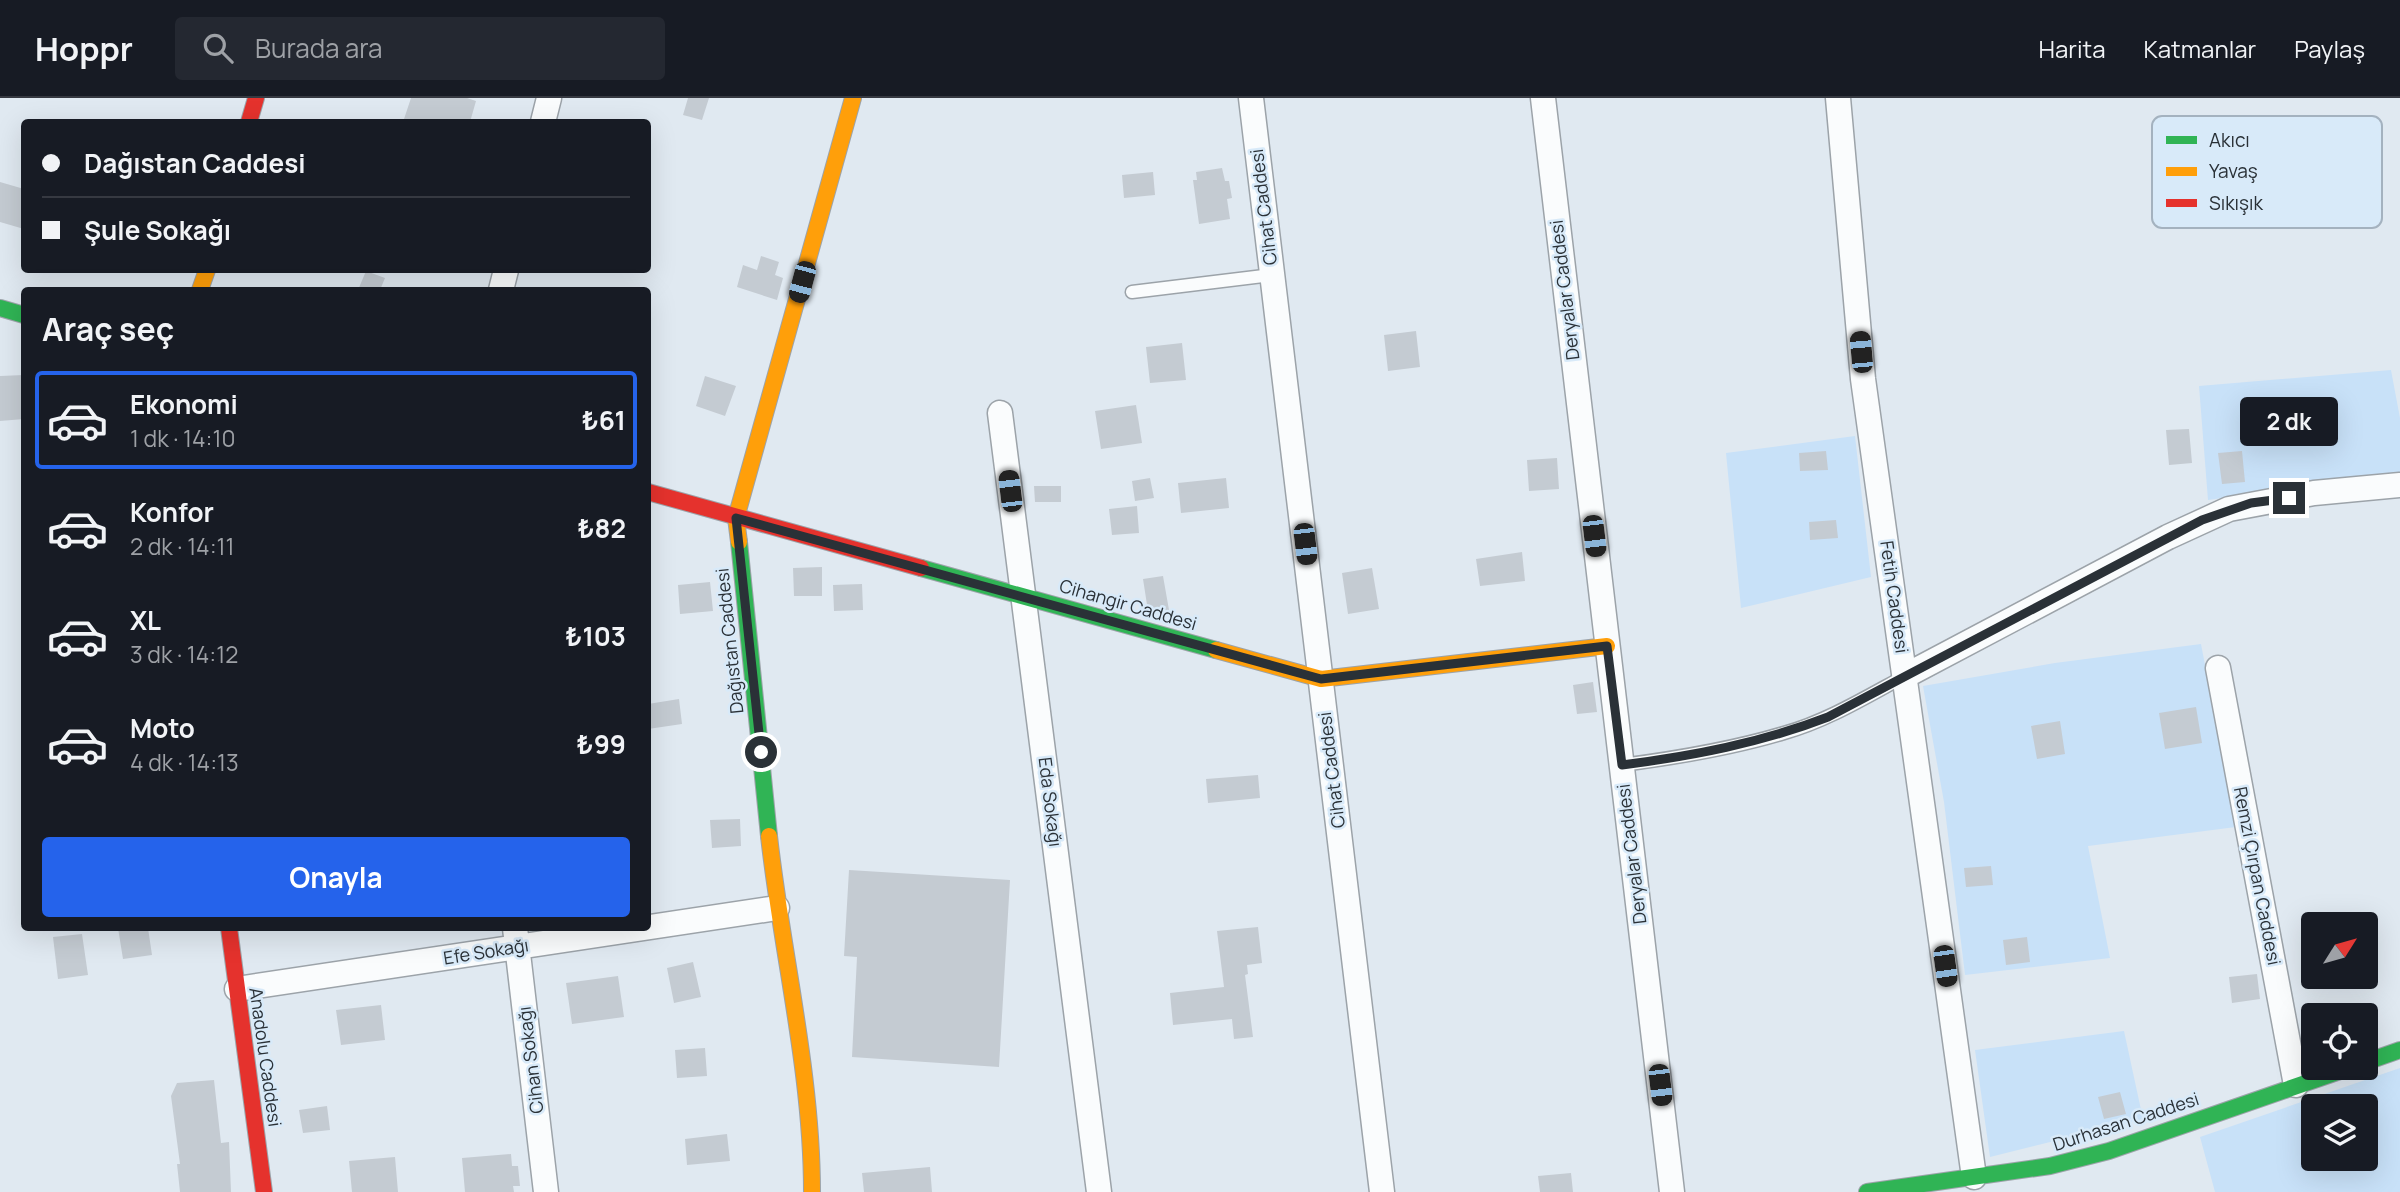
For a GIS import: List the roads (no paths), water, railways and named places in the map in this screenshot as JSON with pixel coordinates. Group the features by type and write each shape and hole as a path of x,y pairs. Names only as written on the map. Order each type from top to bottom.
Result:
{"street":[{"path":"250,119 256,98"},
{"path":"544,119 549,98"},
{"name":"Dağıstan Caddesi","path":"812,1192 808,1102 777,908 736,518 853,98"},
{"name":"Cihat Caddesi","path":"1251,98 1382,1192"},
{"name":"Deryalar Caddesi","path":"1542,98 1672,1192"},
{"name":"Fetih Caddesi","path":"1838,98 1864,379 1974,1177"},
{"path":"0,308 21,314"},
{"name":"Eda Sokağı","path":"1000,413 1099,1192"},
{"path":"1905,676 2179,531 2229,509 2314,493 2400,485"},
{"name":"Cihangir Caddesi","path":"651,493 1321,679 1607,646"},
{"name":"Remzi Çırpan Caddesi","path":"2218,668 2296,1085"},
{"name":"Efe Sokağı","path":"651,922 777,908"},
{"name":"Anadolu Caddesi","path":"229,931 264,1192"},
{"name":"Efe Sokağı","path":"237,989 516,937 570,931"},
{"name":"Cihan Sokağı","path":"516,937 546,1192"},
{"path":"2378,1058 2400,1050"},
{"name":"Durhasan Caddesi","path":"1867,1192 2050,1166 2109,1151 2311,1080"}],"lane":[{"path":"1132,292 1272,275"},
{"path":"1622,765 1679,758 1785,733 1828,717 1905,676"}]}
